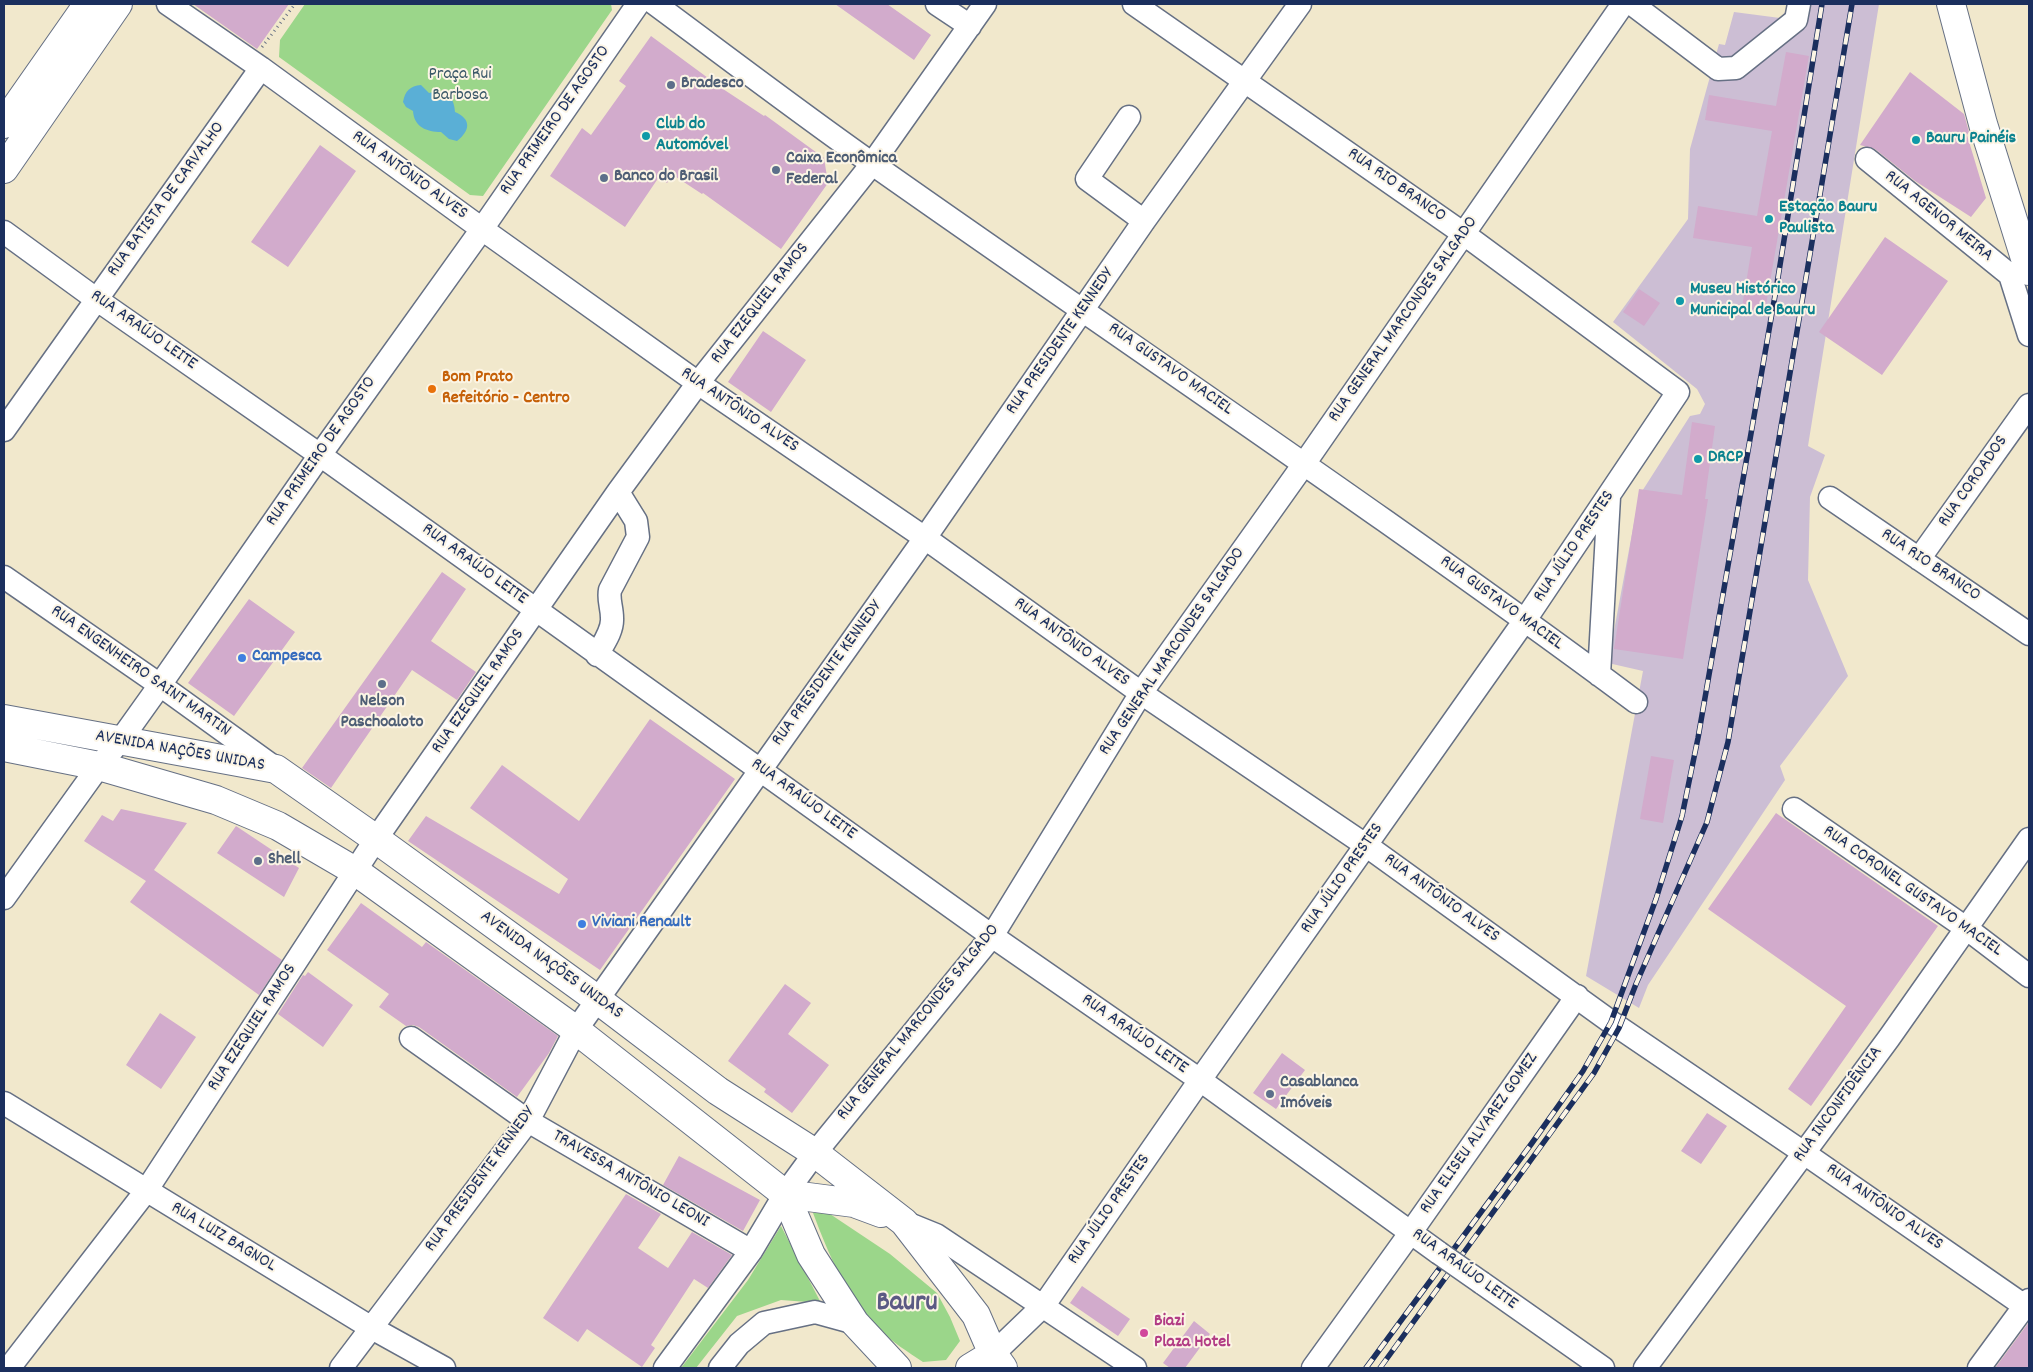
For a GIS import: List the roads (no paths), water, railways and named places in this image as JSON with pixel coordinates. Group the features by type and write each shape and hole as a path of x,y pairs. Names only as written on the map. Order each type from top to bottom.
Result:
{"main road":[{"path":"4,124 88,4"},
{"path":"4,168 118,4"},
{"path":"1951,4 2024,269"},
{"name":"AVENIDA NAÇÕES UNIDAS","path":"4,719 276,769 598,1000 718,1091 815,1153 904,1222 976,1315 998,1361"},
{"name":"AVENIDA NAÇÕES UNIDAS","path":"4,747 99,766 216,800 278,826 355,870 576,1030 785,1194 811,1255 855,1323 897,1368"},
{"path":"785,1194 854,1203 904,1222"},
{"path":"970,1368 998,1361"}],"street":[{"name":"RUA ANTÔNIO ALVES","path":"168,4 256,64 482,229 698,383 925,538 1141,693 1367,846 1615,1025 2028,1305"},
{"name":"RUA PRIMEIRO DE AGOSTO","path":"4,898 160,685 320,455 482,229 638,4"},
{"name":"RUA GUSTAVO MACIEL","path":"655,4 872,164 1304,464 1525,620 1636,702"},
{"path":"937,4 976,11"},
{"name":"RUA RIO BRANCO","path":"1134,4 1464,234 1678,392"},
{"name":"RUA PRESIDENTE KENNEDY","path":"341,1368 370,1327 528,1121 576,1030 925,538 1144,221 1300,4"},
{"name":"RUA GENERAL MARCONDES SALGADO","path":"665,1368 751,1250 785,1194 815,1153 992,936 1141,693 1304,464 1623,4"},
{"path":"1632,4 1718,69 1736,68 1797,12"},
{"name":"RUA EZEQUIEL RAMOS","path":"9,1368 146,1191 355,870 618,492 698,383 872,164 976,11"},
{"name":"RUA BATISTA DE CARVALHO","path":"4,430 256,64"},
{"path":"1130,117 1087,180 1144,221"},
{"name":"RUA AGENOR MEIRA","path":"1867,159 2024,269"},
{"name":"RUA ARAÚJO LEITE","path":"4,232 96,299 320,455 992,936 1200,1080 1439,1253 1603,1368"},
{"path":"2024,269 2029,335"},
{"name":"RUA JÚLIO PRESTES","path":"998,1361 1044,1305 1200,1080 1367,846 1610,497 1678,392"},
{"name":"RUA COROADOS","path":"1919,559 2029,405"},
{"path":"597,655 610,631 612,618 608,598 610,590 638,537 636,521 618,492"},
{"path":"1599,675 1610,497"},
{"name":"RUA RIO BRANCO","path":"1830,498 2029,634"},
{"name":"RUA ENGENHEIRO SAINT MARTIN","path":"4,577 160,685 276,769"},
{"name":"RUA CORONEL GUSTAVO MACIEL","path":"1794,809 1966,928 2029,976"},
{"name":"RUA INCONFIDÊNCIA","path":"1645,1368 1889,1038 2029,840"},
{"name":"RUA ELISEU ALVAREZ GOMEZ","path":"1313,1368 1577,996"},
{"name":"TRAVESSA ANTÔNIO LEONI","path":"411,1038 528,1121 751,1250"},
{"name":"RUA LUIZ BAGNOL","path":"4,1103 370,1327 444,1368"},
{"path":"904,1222 936,1235 1044,1305 1135,1368"},
{"path":"1979,1368 2028,1305"},
{"path":"720,1368 739,1344 764,1323 815,1312 855,1323"}],"water":[{"path":"421,85 429,93 440,92 451,97 455,112 464,118 467,125 465,133 457,141 449,139 441,132 426,130 416,121 413,111 406,107 403,102 407,92 411,88"}],"railway":[{"path":"1366,1368 1583,1071 1611,1022 1656,899 1682,816 1698,738 1776,290 1822,4"},
{"path":"1380,1368 1594,1073 1619,1028 1636,984 1707,822 1728,742 1852,4"}],"place":[{"name":"Bradesco","path":"671,85"},
{"name":"Club do Automóvel","path":"646,136"},
{"name":"Bauru Painéis","path":"1916,140"},
{"name":"Caixa Econômica Federal","path":"776,170"},
{"name":"Banco do Brasil","path":"604,178"},
{"name":"Estação Bauru Paulista","path":"1769,219"},
{"name":"Museu Histórico Municipal de Bauru","path":"1680,301"},
{"name":"Bom Prato Refeitório - Centro","path":"432,389"},
{"name":"DRCP","path":"1698,459"},
{"name":"Campesca","path":"242,658"},
{"name":"Nelson Paschoaloto","path":"382,684"},
{"name":"Shell","path":"258,861"},
{"name":"Viviani Renault","path":"582,924"},
{"name":"Casablanca Imóveis","path":"1270,1094"},
{"name":"Biazi Plaza Hotel","path":"1144,1333"}],"district":[{"name":"Bauru","path":"907,1305"}],"park label":[{"name":"Praça Rui Barbosa","path":"460,86"}]}
